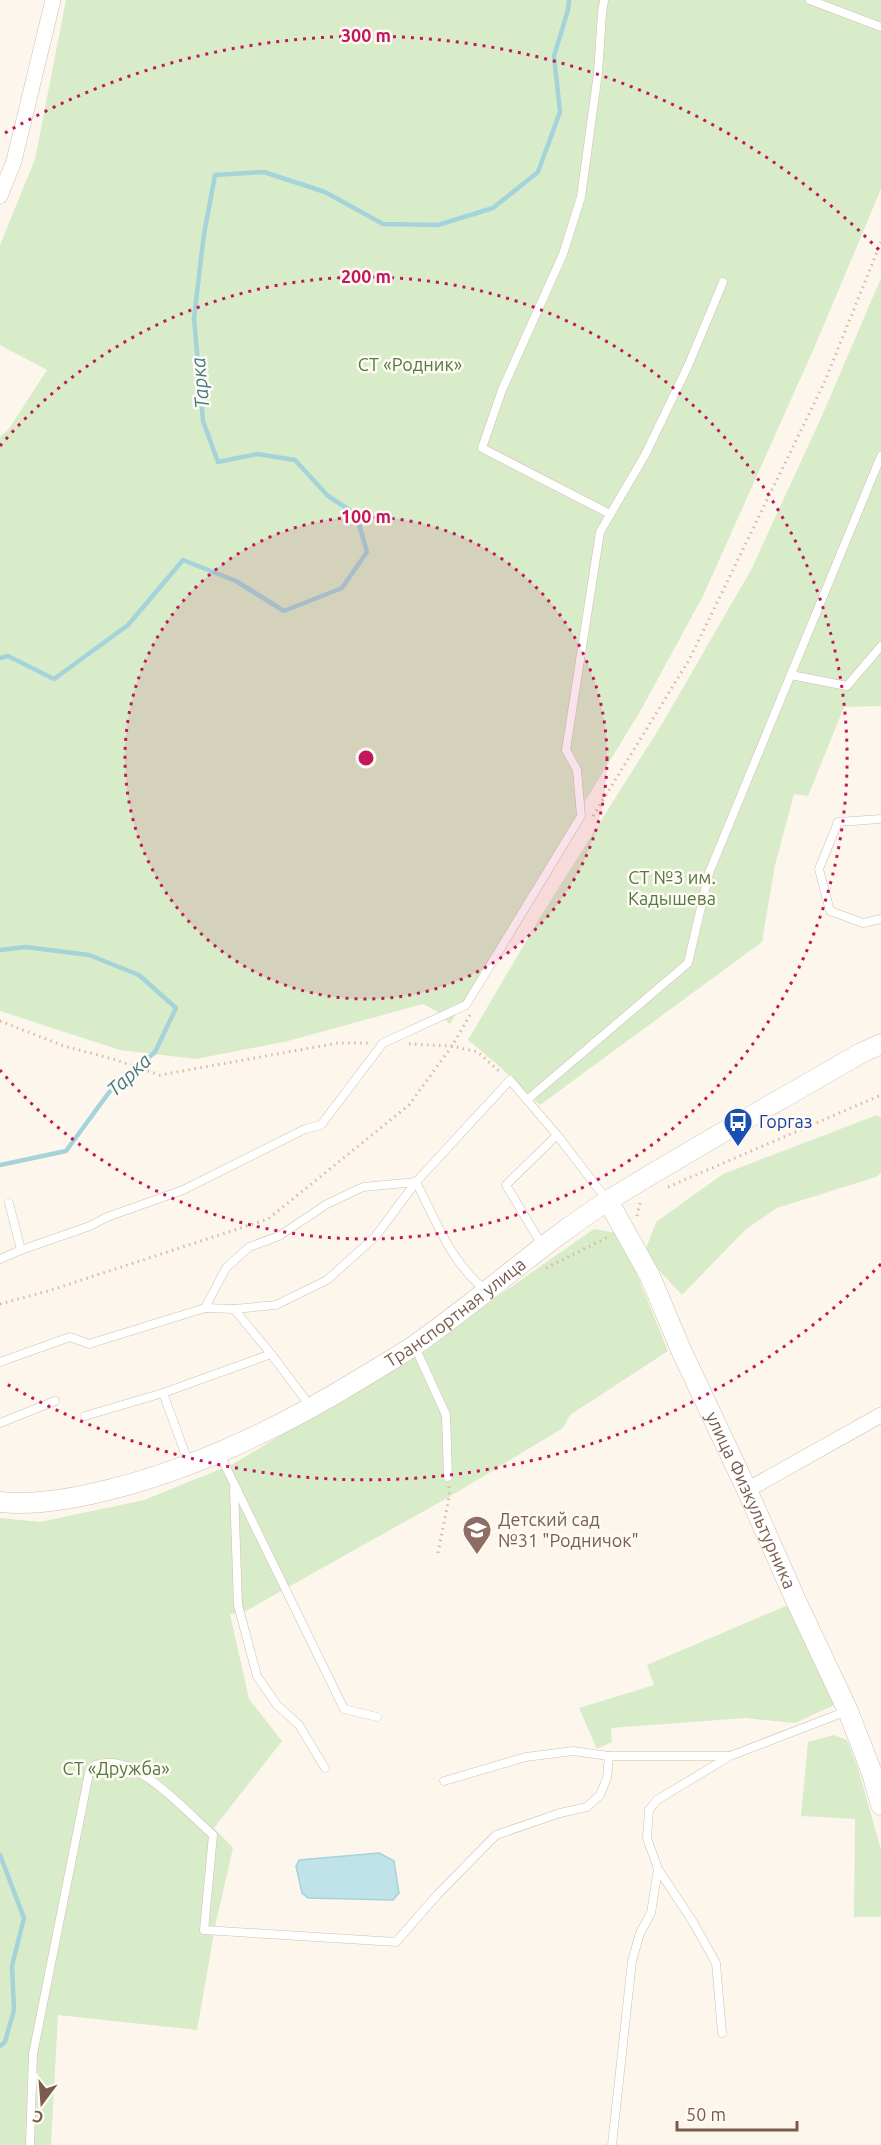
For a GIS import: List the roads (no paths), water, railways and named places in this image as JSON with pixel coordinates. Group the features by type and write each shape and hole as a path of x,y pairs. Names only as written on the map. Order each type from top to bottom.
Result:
{"street":[{"path":"0,196 14,161 53,0"},
{"name":"Транспортная улица","path":"0,1502 80,1497 136,1483 190,1466 264,1433 312,1408 414,1346 543,1246 608,1201 861,1053 881,1044"},
{"name":"улица Физкультурника","path":"608,1201 650,1276 681,1350 848,1711 872,1773 881,1805"},
{"path":"747,1490 881,1415"}],"lane":[{"path":"604,0 598,73 581,197 563,254 502,390 482,448 610,514"},
{"path":"810,0 881,27"},
{"path":"0,1259 183,1190 305,1129 321,1125 383,1043 466,1005 581,816 578,770 566,750 600,532 645,454 674,395 723,282"},
{"path":"527,1100 688,963 709,873 881,456"},
{"path":"791,675 847,686 881,646"},
{"path":"881,819 838,822 819,869 830,911 863,923 881,919"},
{"path":"0,1362 70,1337 89,1344 205,1308 234,1310 276,1305 327,1280 375,1237 416,1182 510,1080 557,1135 608,1201"},
{"path":"543,1246 506,1185 557,1135"},
{"path":"416,1182 456,1256 472,1280 486,1290"},
{"path":"205,1308 226,1268 249,1247 279,1236 327,1204 363,1187 416,1182"},
{"path":"9,1203 21,1250"},
{"path":"234,1310 312,1408"},
{"path":"414,1346 446,1414 448,1478"},
{"path":"84,1416 163,1393 271,1354"},
{"path":"163,1393 190,1466"},
{"path":"0,1423 55,1401"},
{"path":"219,1453 344,1709 377,1717"},
{"path":"234,1484 238,1605 257,1676 277,1705 300,1725 325,1768"},
{"path":"722,2033 716,1963 693,1922 658,1869 647,1838 649,1810 657,1800 730,1756 848,1711"},
{"path":"444,1781 526,1757 573,1751 609,1756 730,1756"},
{"path":"30,2145 33,2054 89,1773 94,1765 113,1763 134,1770 157,1784 213,1835 204,1930 396,1942 437,1895 496,1835 560,1813 587,1807 600,1795 607,1778 609,1756"},
{"path":"612,2145 632,1960 640,1933 651,1913 658,1869"}],"water":[{"path":"379,1853 394,1861 399,1893 393,1900 308,1898 302,1893 296,1866 299,1860"}],"waterway":[{"name":"Тарка","path":"0,658 8,656 54,679 128,625 183,560 236,581 284,611 342,588 367,552 356,514 328,496 295,460 257,454 218,462 203,421 194,318 204,234 215,175 264,172 325,192 383,224 438,225 493,208 538,172 560,112 554,56 569,0"},
{"name":"Тарка","path":"0,950 26,947 89,955 139,975 176,1008 155,1052 110,1091 66,1151 0,1165"},
{"name":"Тарка","path":"0,1855 24,1918 12,1966 14,2010 5,2042 0,2046"}],"place":[{"name":"Горгаз","path":"738,1148"},
{"name":"Детский сад №31 \"Родничок\"","path":"477,1556"}],"park label":[{"name":"СТ «Родник»","path":"410,365"},
{"name":"СТ №3 им. Кадышева","path":"672,888"},
{"name":"СТ «Дружба»","path":"116,1769"}]}
